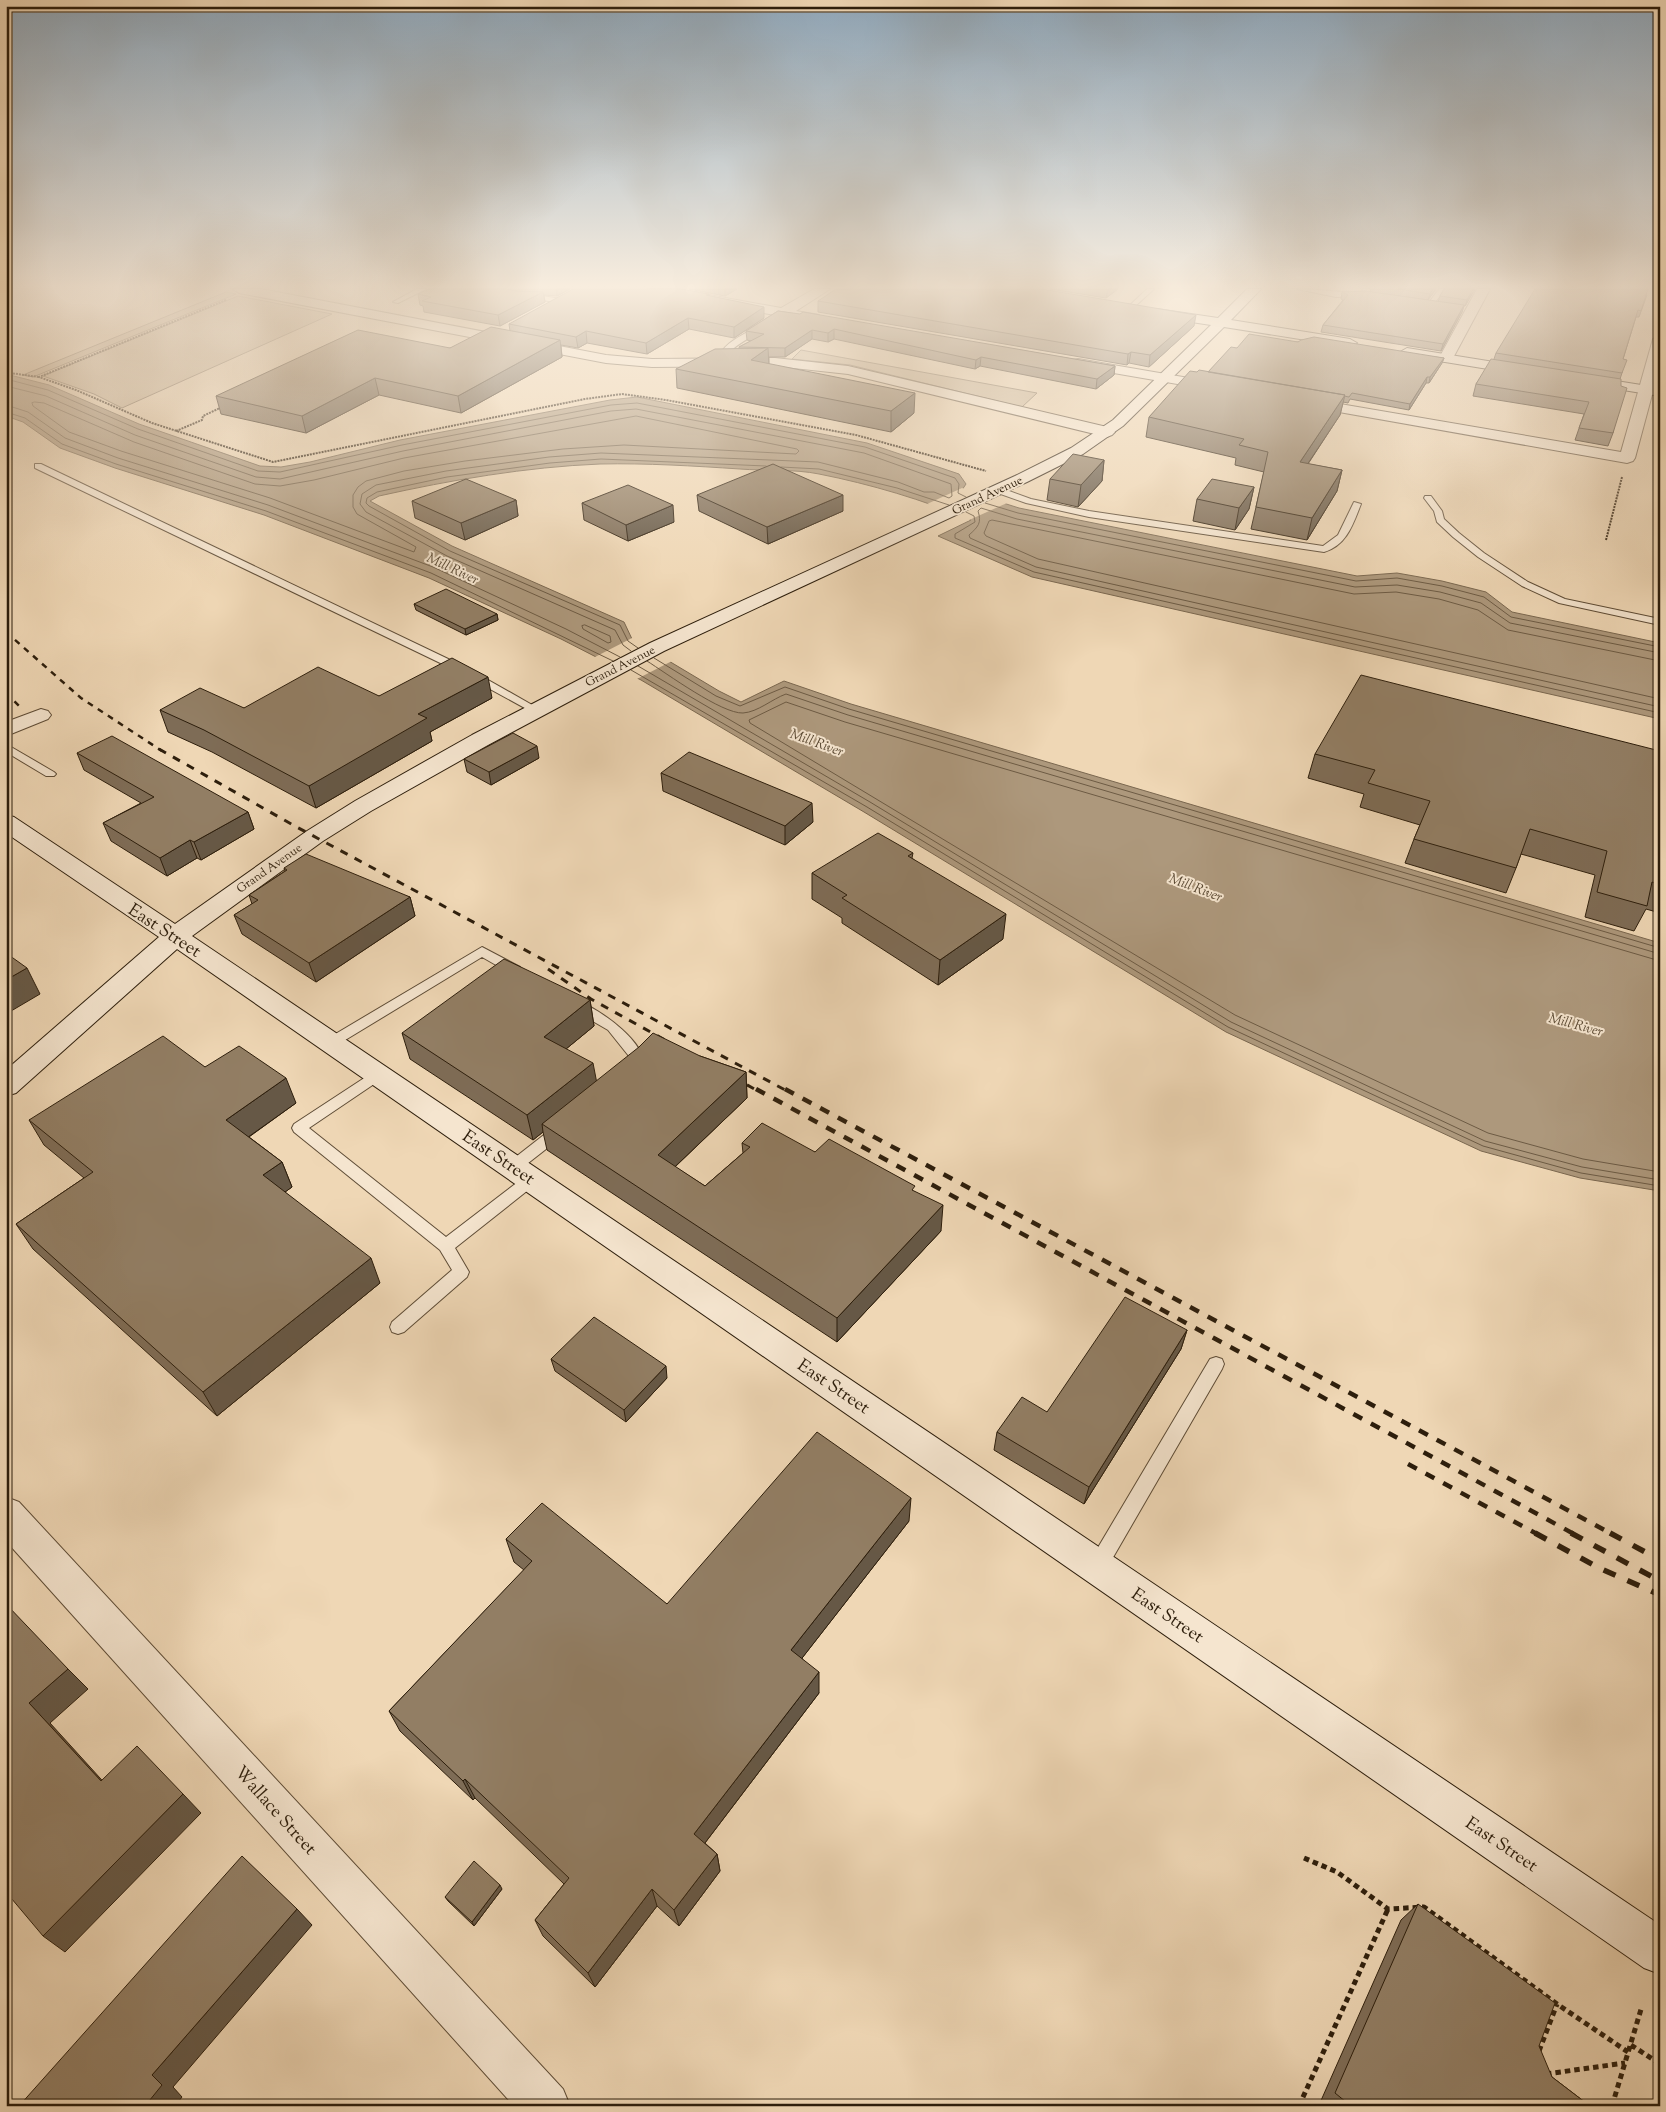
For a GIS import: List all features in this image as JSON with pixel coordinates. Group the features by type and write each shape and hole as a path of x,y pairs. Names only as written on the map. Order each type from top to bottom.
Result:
{"street":[{"path":"921,388 1107,432"},
{"name":"Grand Avenue","path":"6,1086 175,937 289,854 363,806 536,710 657,647 1061,459 1107,432 1132,412 1156,388"},
{"path":"1219,388 1232,390"},
{"path":"1289,400 1627,458 1653,391 1632,388"},
{"path":"6,730 41,715"},
{"name":"East Street","path":"6,822 332,1042 1660,1952"},
{"name":"Wallace Street","path":"6,1514 546,2106"}],"lane":[{"path":"38,466 463,670 536,710"},
{"path":"991,493 1089,514 1324,549 1333,547 1342,540 1356,504"},
{"path":"1428,498 1438,511 1440,520 1456,535 1481,555 1525,584 1562,600 1660,622"},
{"path":"6,747 50,774"},
{"path":"332,1042 482,951 523,974"},
{"path":"564,998 613,1027 635,1054 636,1068 628,1074"},
{"path":"378,1074 299,1128 446,1246 461,1272 398,1327"},
{"path":"446,1246 523,1173 567,1124"},
{"path":"1097,1567 1216,1364"}],"path":[{"path":"70,388 176,431 273,462 585,399 634,394 856,435 992,473"},
{"path":"176,431 202,420 204,416 224,406"},
{"path":"1606,540 1623,474"},
{"path":"1304,1858 1337,1872 1388,1910 1424,1907 1557,2004 1628,2052"},
{"path":"1299,2106 1388,1910"},
{"path":"1540,2060 1538,2053 1557,2004"},
{"path":"1612,2106 1642,2006"},
{"path":"1631,2045 1660,2064"},
{"path":"1539,2075 1625,2063"},
{"path":"1543,2067 1549,2082"}],"shaded area":[{"path":"76,388 168,388 122,408"},
{"path":"942,388 1007,388 1037,393 1022,407"}],"water":[{"name":"Mill River","path":"6,388 55,388 139,424 260,466 281,467 310,462 400,440 610,400 637,397 867,443 959,474 966,484 962,490 1019,508 1357,576 1397,573 1442,581 1486,592 1512,612 1660,643 1660,719 1032,577 938,536 971,520 896,493 810,472 652,464 600,464 517,471 461,480 379,496 370,501 452,546 624,622 632,639 741,702 784,681 851,704 1660,943 1660,1191 1580,1178 1481,1151 1226,1032 864,812 641,680 561,639 429,578 264,515 115,468 60,448 23,422 6,416"}],"pier":[{"path":"962,488 1007,503 967,521 927,504"},
{"path":"634,637 672,661 635,680 593,658"}],"building":[{"path":"234,388 357,388 302,416 216,396"},
{"path":"419,388 473,388 458,396"},
{"path":"771,388 888,388 915,393 891,411"},
{"path":"1175,388 1302,388 1345,395 1300,462 1342,470 1312,518 1256,507 1268,452 1239,445 1244,439 1149,417"},
{"path":"1301,388 1420,388 1410,404 1352,393 1349,397"},
{"path":"1498,388 1627,388 1613,433 1579,428 1589,402"},
{"path":"1073,454 1104,460 1081,485 1050,479"},
{"path":"773,464 843,495 767,527 697,495"},
{"path":"466,479 516,500 461,523 412,501"},
{"path":"1212,479 1254,487 1239,508 1197,499"},
{"path":"628,485 673,505 626,525 582,503"},
{"path":"446,589 497,614 465,629 414,604"},
{"path":"452,658 488,677 418,714 427,718 309,786 204,730 160,710 200,688 244,708 318,667 379,696"},
{"path":"1361,675 1660,751 1660,885 1652,882 1647,906 1597,892 1607,851 1530,829 1516,868 1414,839 1430,801 1368,783 1375,770 1315,754"},
{"path":"513,733 537,746 489,772 464,759"},
{"path":"112,736 248,812 194,842 190,840 160,858 103,823 154,797 77,753"},
{"path":"689,752 812,803 785,826 661,773"},
{"path":"878,833 913,853 908,856 1006,914 940,960 842,898 847,895 812,873"},
{"path":"306,854 410,897 309,963 234,915 258,900 249,895 287,870 284,868"},
{"path":"6,953 27,968 6,980"},
{"path":"504,959 590,1000 544,1037 593,1063 527,1115 402,1033"},
{"path":"653,1033 700,1056 746,1072 658,1155 705,1186 750,1147 742,1143 762,1123 815,1152 829,1139 915,1186 912,1190 943,1205 837,1318 542,1124 639,1047"},
{"path":"163,1036 205,1067 239,1046 286,1078 226,1120 282,1162 263,1175 371,1258 203,1392 16,1224 93,1172 29,1120"},
{"path":"1125,1297 1187,1330 1089,1487 997,1432 1022,1397 1047,1412"},
{"path":"594,1317 666,1366 624,1410 551,1359"},
{"path":"817,1432 911,1498 791,1650 819,1672 694,1834 717,1854 674,1910 652,1889 588,1973 535,1920 569,1878 465,1779 463,1781 389,1711 532,1561 506,1539 542,1503 667,1604"},
{"path":"6,1604 68,1669 29,1703 101,1781 137,1746 183,1794 43,1936 6,1892"},
{"path":"242,1856 297,1909 152,2075 162,2085 145,2106 19,2106"},
{"path":"474,1861 500,1885 472,1922 445,1897"},
{"path":"1418,1904 1555,2003 1539,2046 1552,2077 1590,2106 1351,2106 1335,2093"}],"railway":[{"path":"6,632 81,698 162,751"},
{"path":"6,693 21,708"},
{"path":"159,749 293,825 787,1091"},
{"path":"548,969 591,999 665,1040"},
{"path":"733,1077 758,1091"},
{"path":"756,1089 1574,1534"},
{"path":"785,1089 1612,1534"},
{"path":"1408,1464 1537,1534"},
{"path":"1535,1533 1599,1568 1660,1595"},
{"path":"1571,1533 1660,1581"},
{"path":"1610,1533 1660,1560"}]}
